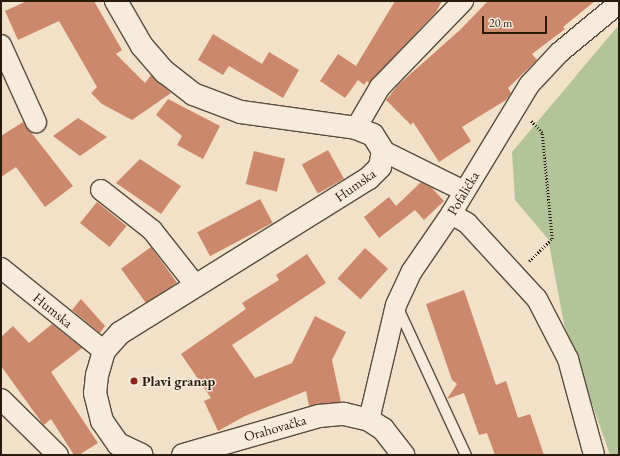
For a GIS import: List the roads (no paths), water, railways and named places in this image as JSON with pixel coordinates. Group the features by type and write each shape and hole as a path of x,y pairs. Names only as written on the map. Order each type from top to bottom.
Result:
{"street":[{"name":"Humska","path":"116,1 142,46 165,72 193,94 241,112 356,128 373,134 383,151 380,167 369,178 120,333 104,351 97,375 95,393 102,421 118,444 142,455"},
{"path":"356,128 380,87 462,1"},
{"name":"Pofalićka","path":"369,420 396,304 412,271 451,214 529,84 560,52 619,3"},
{"path":"1,45 36,122"},
{"path":"383,151 464,191"},
{"path":"101,190 152,230 196,286"},
{"path":"451,214 467,223 516,274 537,299 568,359 594,455"},
{"name":"Humska","path":"1,268 104,351"},
{"path":"1,399 58,455"},
{"name":"Orahovačka","path":"183,455 319,416 344,414 369,420"},
{"path":"369,420 383,429 403,455"}],"lane":[{"path":"396,304 466,455"}],"place":[{"name":"Plavi granap","path":"134,381"}]}
